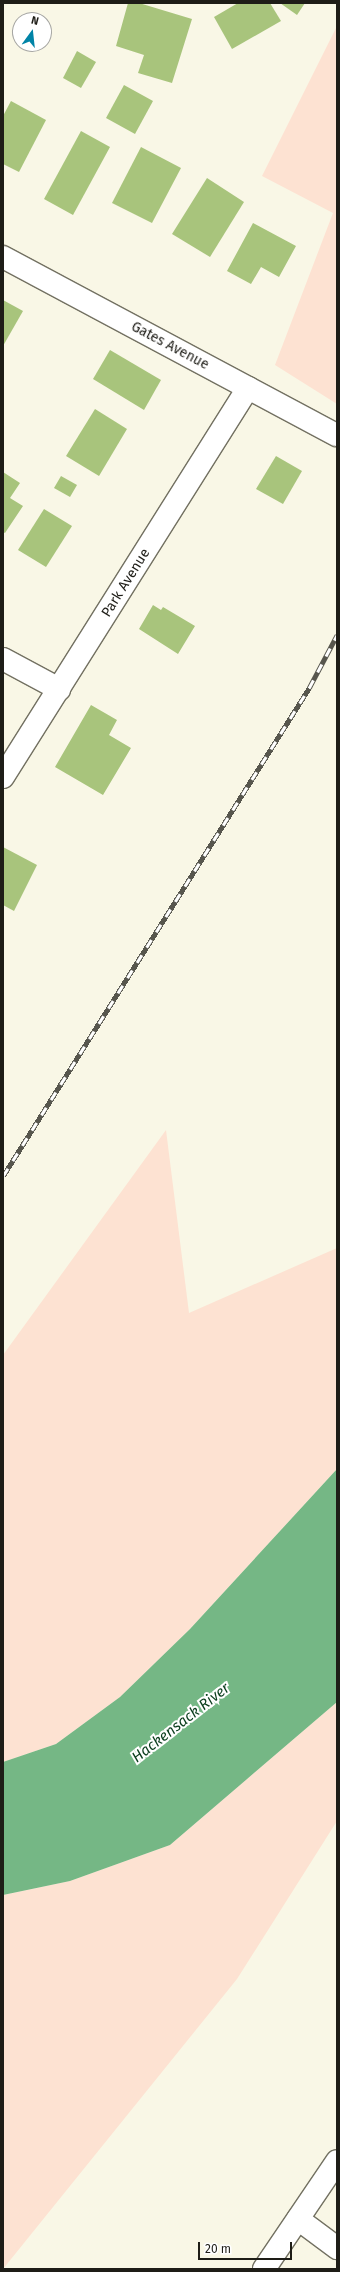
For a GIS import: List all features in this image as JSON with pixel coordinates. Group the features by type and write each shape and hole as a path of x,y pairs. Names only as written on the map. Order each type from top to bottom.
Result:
{"street":[{"name":"Gates Avenue","path":"3,257 337,435"},
{"name":"Park Avenue","path":"3,777 248,388"},
{"path":"3,659 59,689"},
{"path":"264,2269 337,2161"},
{"path":"298,2219 337,2248"}],"shaded area":[{"path":"337,26 337,404 275,365 333,213 262,176"},
{"path":"166,1130 189,1313 337,1248 337,1469 190,1629 120,1697 56,1744 3,1762 3,1355"},
{"path":"337,1702 337,1821 237,1979 3,2269 3,1895 70,1881 170,1845"}],"water":[{"name":"Hackensack River","path":"337,1469 337,1702 170,1845 70,1881 3,1895 3,1762 56,1744 120,1697 190,1629"}],"building":[{"path":"128,3 139,3 192,19 172,83 138,73 144,55 116,46"},
{"path":"238,3 270,3 281,21 232,49 214,17"},
{"path":"280,3 305,3 297,15"},
{"path":"77,51 96,62 81,88 63,78"},
{"path":"124,85 153,101 135,134 106,118"},
{"path":"11,101 46,120 19,172 3,164 3,116"},
{"path":"81,131 110,147 73,215 44,199"},
{"path":"141,147 181,168 152,223 112,203"},
{"path":"207,178 244,202 210,257 172,234"},
{"path":"253,223 296,246 279,277 261,267 251,284 227,271"},
{"path":"3,300 23,311 3,346"},
{"path":"110,350 161,380 144,410 93,379"},
{"path":"95,409 127,429 99,476 66,456"},
{"path":"276,456 302,471 283,504 256,489"},
{"path":"3,472 20,483 10,498 23,506 5,533 3,532"},
{"path":"61,476 77,485 70,497 54,488"},
{"path":"44,509 72,526 46,567 18,550"},
{"path":"153,605 161,610 163,607 195,626 178,654 139,629"},
{"path":"91,705 117,720 109,735 131,748 103,795 55,767"},
{"path":"3,847 37,865 14,911 3,905"}],"railway":[{"path":"3,1176 309,688 337,635"}]}
